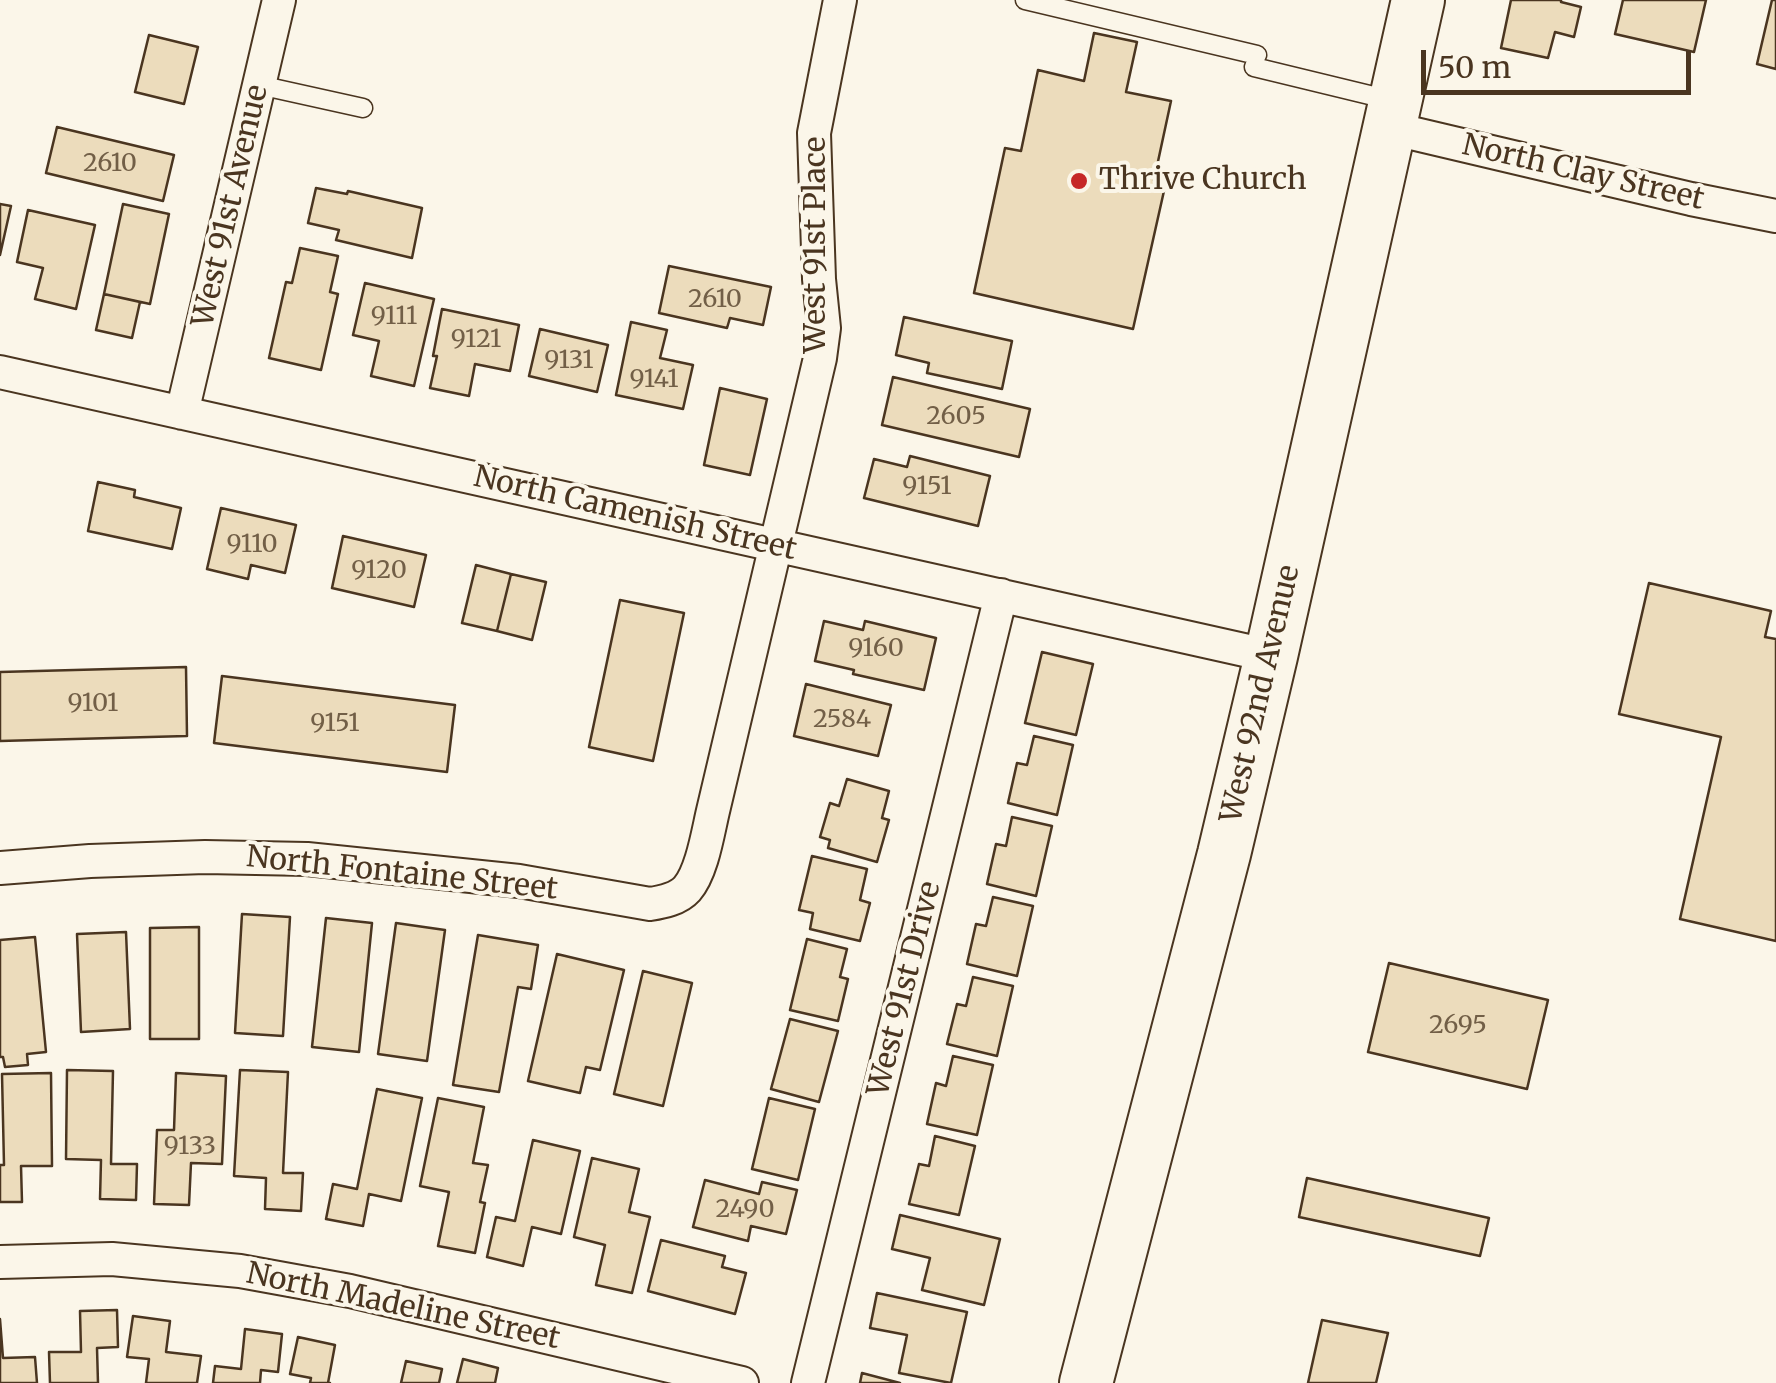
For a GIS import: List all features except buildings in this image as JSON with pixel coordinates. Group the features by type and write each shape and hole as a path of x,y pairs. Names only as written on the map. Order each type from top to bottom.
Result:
{"main road":[{"name":"West 92nd Avenue","path":"1086,1383 1206,924 1271,656 1418,0"}],"street":[{"name":"West 91st Avenue","path":"182,413 279,0"},
{"name":"West 91st Place","path":"706,840 820,358 824,328 814,133 840,0"},
{"name":"North Clay Street","path":"1393,114 1691,199 1776,216"},
{"name":"North Camenish Street","path":"0,372 1271,656"},
{"name":"West 91st Drive","path":"808,1383 1001,595"},
{"name":"North Fontaine Street","path":"0,868 205,857 307,859 519,881 650,904 670,900 688,889 706,840"},
{"name":"North Madeline Street","path":"0,1262 112,1259 240,1271 350,1290 742,1383"}],"lane":[{"path":"1025,0 1256,61 1393,114"},
{"path":"259,85 363,108"}],"place":[{"name":"Thrive Church","path":"1079,181"}]}
